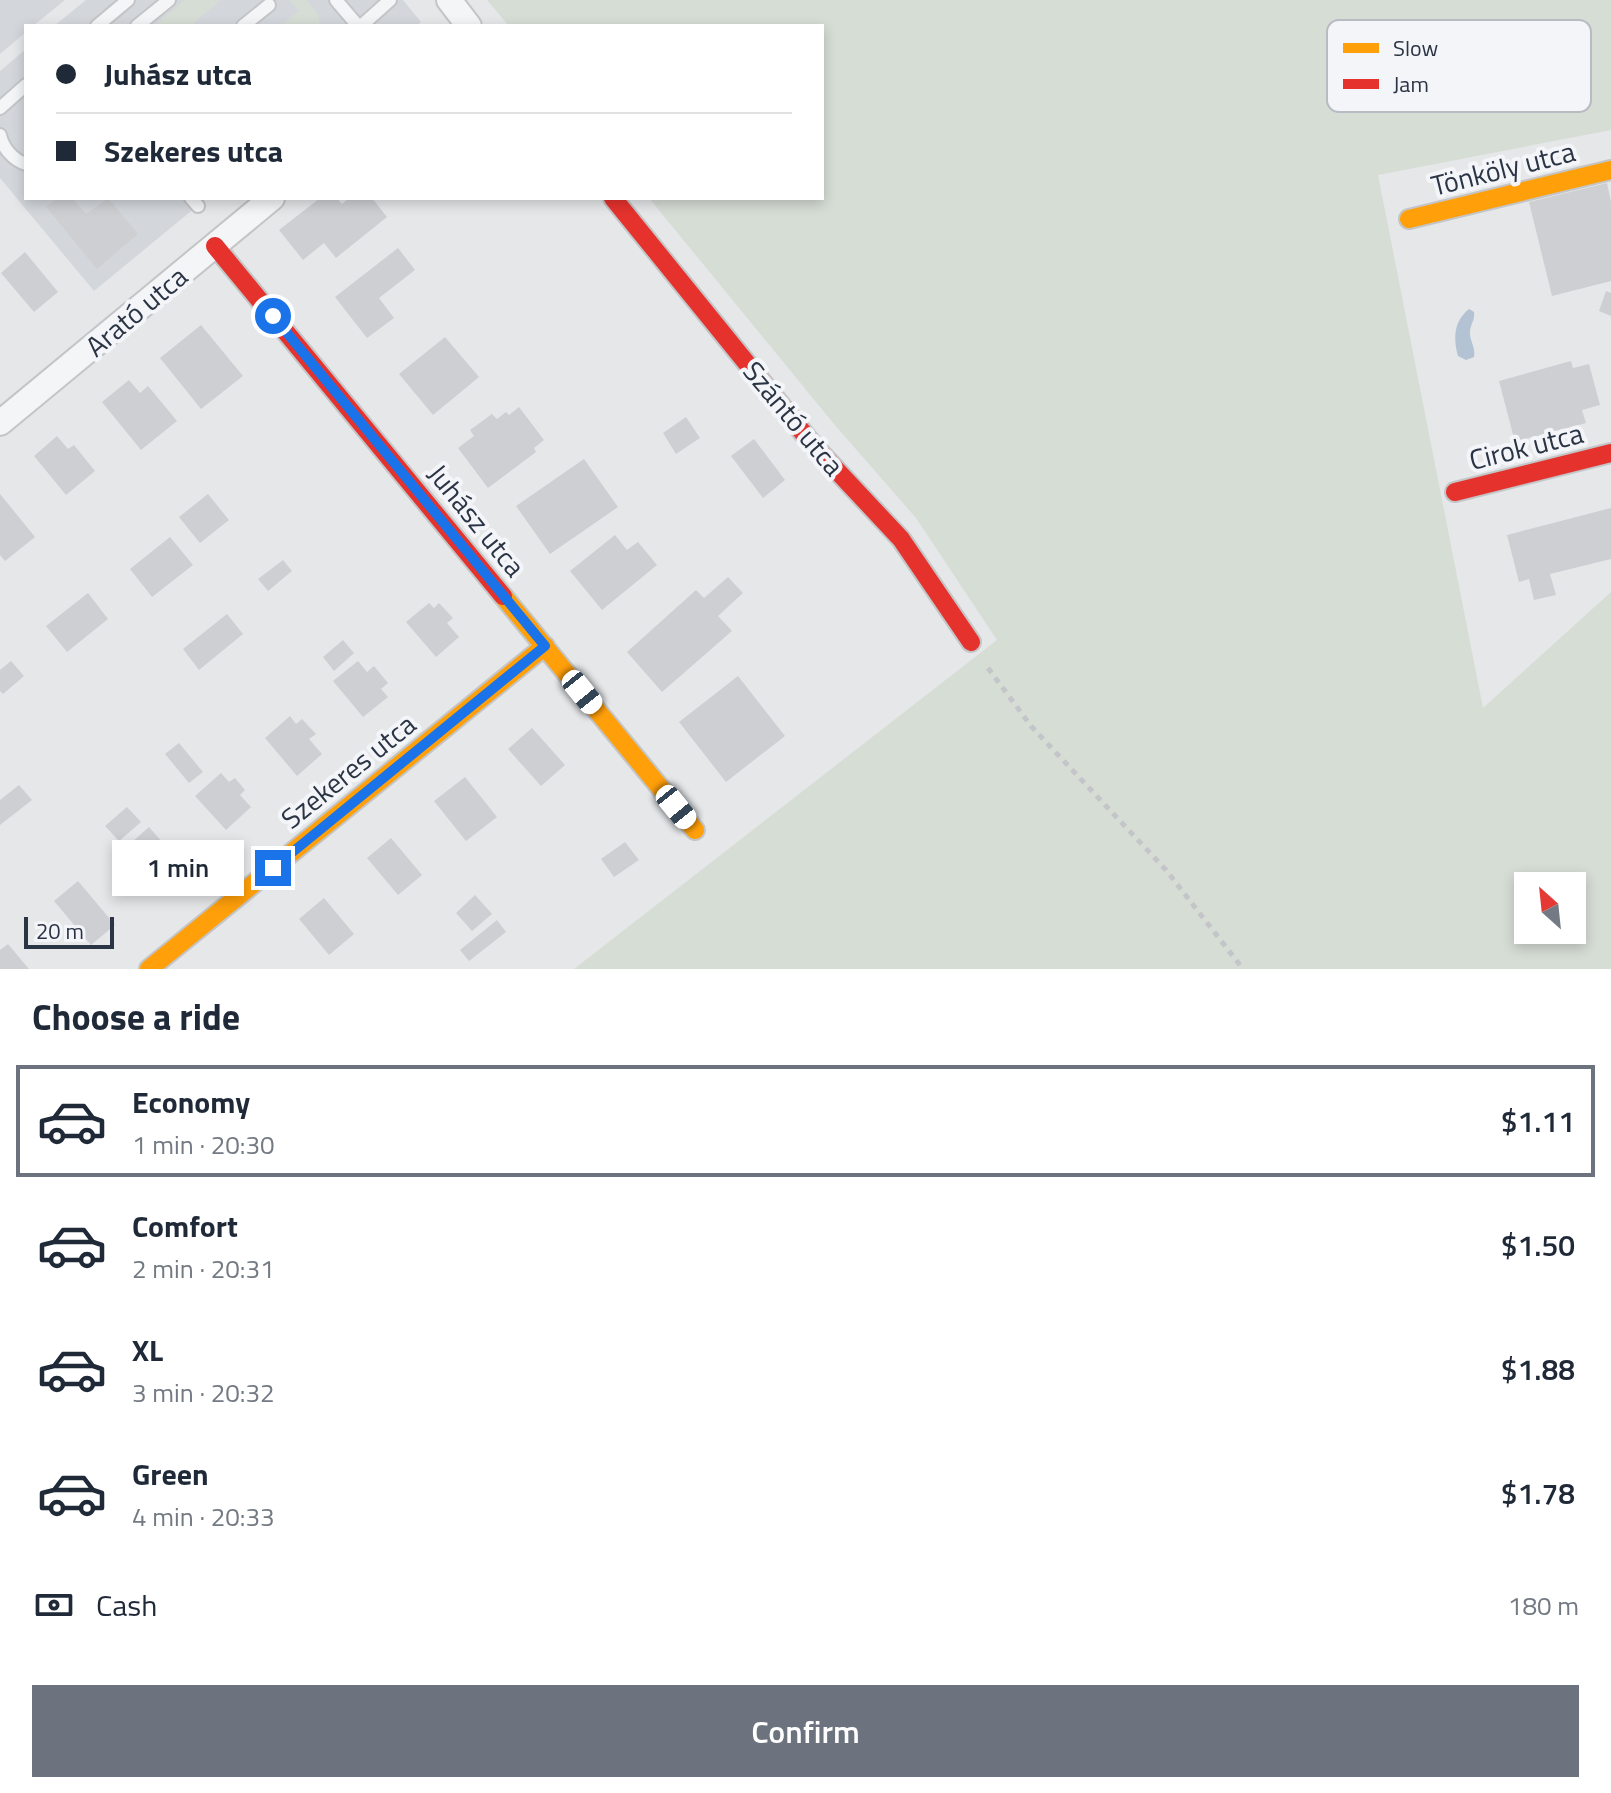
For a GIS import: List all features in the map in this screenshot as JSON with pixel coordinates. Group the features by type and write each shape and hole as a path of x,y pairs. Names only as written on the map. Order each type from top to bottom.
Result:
{"street":[{"path":"449,0 467,24"},
{"name":"Tönköly utca","path":"1409,219 1611,170"},
{"name":"Arató utca","path":"0,423 270,200"},
{"name":"Szántó utca","path":"615,200 813,445 901,539 971,642"},
{"name":"Juhász utca","path":"215,246 695,830"},
{"name":"Cirok utca","path":"1455,492 1611,453"},
{"name":"Szekeres utca","path":"149,969 545,646"}],"lane":[{"path":"99,24 128,0"},
{"path":"139,24 169,0"},
{"path":"336,0 358,24"},
{"path":"362,24 390,0"},
{"path":"245,24 269,5"},
{"path":"0,108 24,87"},
{"path":"0,135 2,145 18,162 24,164"}],"path":[{"path":"971,642 999,687 1031,726 1166,870 1243,969"}],"shaded area":[{"path":"0,0 65,0 35,24 24,24 24,34 0,54"},
{"path":"86,0 403,0 421,22 418,24 56,24"},
{"path":"185,0 221,0 192,24 156,24"},
{"path":"289,0 307,0 318,14 320,24 283,24 299,11"},
{"path":"487,0 1611,0 1611,130 1378,175 1483,708 1611,592 1611,969 574,969 997,640 916,518 834,424 651,200 824,200 824,24 507,24"},
{"path":"24,51 24,200 205,200 94,291 0,178 0,71"}],"water":[{"path":"1469,309 1474,312 1470,334 1474,357 1466,360 1458,356 1455,336 1460,319"}],"building":[{"path":"1607,183 1611,202 1611,281 1552,296 1529,202"},
{"path":"55,200 74,200 86,214 110,200 138,234 97,269 46,207"},
{"path":"317,200 339,200 342,204 347,200 374,200 387,217 336,258 324,243 303,260 279,230"},
{"path":"398,248 415,270 379,298 394,318 367,338 335,297"},
{"path":"25,252 58,292 34,312 1,273"},
{"path":"1606,291 1611,293 1611,316 1599,311"},
{"path":"201,325 243,376 201,409 160,358"},
{"path":"445,337 479,377 433,415 399,374"},
{"path":"1571,361 1573,368 1589,364 1600,405 1582,410 1586,423 1515,442 1499,381"},
{"path":"129,380 140,393 148,386 177,421 141,450 102,402"},
{"path":"519,407 544,440 534,448 536,452 488,488 458,448 474,436 470,430 492,414 497,419"},
{"path":"686,417 700,438 676,454 663,433"},
{"path":"57,436 68,449 74,445 95,471 66,495 34,456"},
{"path":"754,439 785,480 763,498 731,456"},
{"path":"584,459 618,507 550,554 516,506"},
{"path":"0,494 35,537 5,561 0,555"},
{"path":"208,494 229,520 200,543 179,517"},
{"path":"1611,508 1611,559 1550,574 1556,595 1534,600 1529,579 1519,582 1507,535"},
{"path":"615,535 627,550 638,542 657,565 602,610 570,571"},
{"path":"170,537 193,565 152,597 130,569"},
{"path":"283,560 292,571 268,591 258,579"},
{"path":"728,577 743,593 718,616 732,631 662,692 627,652 696,590 704,598"},
{"path":"88,593 108,619 67,652 46,626"},
{"path":"429,603 434,608 439,603 453,618 447,623 459,637 436,657 406,622"},
{"path":"227,614 243,634 199,670 183,649"},
{"path":"343,640 354,653 334,671 323,657"},
{"path":"11,661 24,676 3,694 0,691 0,670"},
{"path":"358,661 367,672 374,666 388,683 381,689 388,697 363,717 333,681"},
{"path":"738,676 785,736 726,782 679,722"},
{"path":"290,716 296,724 302,719 316,734 309,739 322,754 297,776 265,738"},
{"path":"532,728 565,765 541,786 508,749"},
{"path":"179,743 203,772 189,783 165,754"},
{"path":"221,773 229,782 235,778 245,790 240,795 251,807 226,830 195,796"},
{"path":"465,777 497,817 466,841 434,801"},
{"path":"19,785 32,800 0,825 0,800"},
{"path":"127,807 141,822 119,841 105,826"},
{"path":"149,827 185,868 160,890 124,849"},
{"path":"391,838 422,875 398,895 367,858"},
{"path":"625,842 639,860 614,877 601,859"},
{"path":"78,881 115,925 91,945 54,901"},
{"path":"475,895 492,914 472,931 456,913"},
{"path":"324,898 354,934 329,955 299,919"},
{"path":"497,920 506,932 469,961 460,950"},
{"path":"8,944 29,969 0,969 0,950"}],"traffic: slow":[{"path":"1409,219 1611,170"},
{"path":"503,596 695,830"},
{"path":"149,969 545,646"}],"traffic: jam":[{"path":"615,200 813,445 901,539 971,642"},
{"path":"215,246 503,596"},
{"path":"1455,492 1611,453"}],"route":[{"path":"273,316 545,646 273,868"}]}
